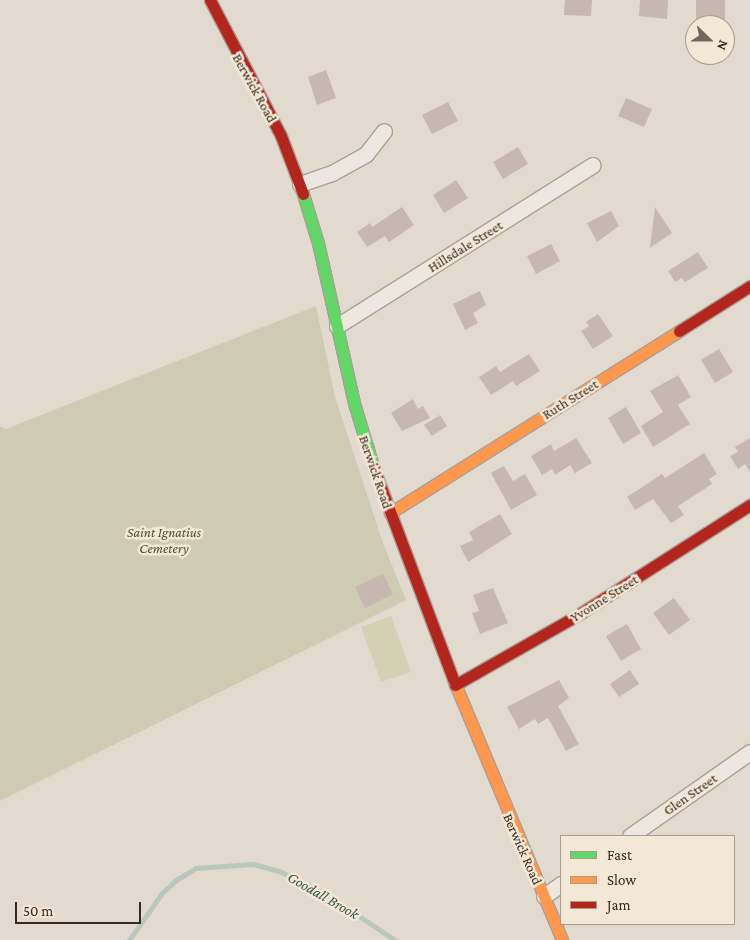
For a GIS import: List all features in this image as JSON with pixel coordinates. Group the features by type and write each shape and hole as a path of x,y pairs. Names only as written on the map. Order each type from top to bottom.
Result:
{"street":[{"name":"Berwick Road","path":"210,0 281,136 300,184 337,326 354,403 390,512 455,685 562,940"},
{"path":"300,184 332,173 366,154 384,131"},
{"name":"Hillsdale Street","path":"337,326 593,165"},
{"name":"Ruth Street","path":"390,512 750,286"},
{"name":"Yvonne Street","path":"455,685 581,613 750,505"},
{"name":"Glen Street","path":"631,835 750,752"},
{"path":"544,896 560,885"}],"shaded area":[{"path":"391,616 411,672 381,682 361,627"}],"green space":[{"name":"Saint Ignatius Cemetery","path":"316,306 335,397 383,543 406,600 0,801 0,426 6,429"}],"building":[{"path":"565,0 592,0 591,16 564,15"},
{"path":"640,0 668,0 667,19 639,16"},
{"path":"696,0 725,0 725,15 696,15"},
{"path":"326,70 336,98 317,105 308,77"},
{"path":"626,98 652,109 644,127 618,116"},
{"path":"448,102 458,121 432,134 422,115"},
{"path":"518,147 528,164 503,179 493,162"},
{"path":"456,180 468,198 444,213 433,195"},
{"path":"402,207 414,225 389,242 385,236 367,247 357,232 370,223 372,227"},
{"path":"655,207 672,233 650,248"},
{"path":"611,211 619,226 597,242 587,223"},
{"path":"551,244 560,261 536,274 527,256"},
{"path":"698,252 708,268 685,282 682,278 675,282 668,271"},
{"path":"480,291 486,305 473,313 478,323 465,330 453,304"},
{"path":"598,314 613,336 593,349 581,331 589,326 586,322"},
{"path":"719,349 733,372 715,383 701,360"},
{"path":"529,354 540,371 516,386 513,381 491,395 479,377 496,366 500,372"},
{"path":"678,375 691,397 678,405 690,424 653,447 641,426 663,412 650,391"},
{"path":"413,399 418,409 423,406 430,418 402,431 391,413"},
{"path":"626,407 641,433 623,444 608,418"},
{"path":"440,415 447,426 432,436 424,425"},
{"path":"576,438 592,463 575,473 570,465 555,475 552,469 542,475 531,456 551,444 554,451"},
{"path":"750,438 750,472 745,464 738,469 730,456 738,452 735,447"},
{"path":"704,453 717,474 709,479 712,484 678,506 684,515 671,523 653,499 635,510 627,497 662,474 665,478"},
{"path":"504,466 513,481 525,474 537,495 511,510 491,473"},
{"path":"500,514 512,534 468,562 460,546 473,540 469,532"},
{"path":"383,574 393,594 365,608 355,587"},
{"path":"493,588 508,623 480,634 472,613 479,611 473,595"},
{"path":"674,598 690,620 669,635 653,613"},
{"path":"627,624 641,649 621,661 606,636"},
{"path":"630,670 639,684 619,697 610,684"},
{"path":"559,680 569,698 558,706 579,744 566,751 548,718 538,724 535,719 519,729 507,707"}],"waterway":[{"name":"Goodall Brook","path":"129,940 162,893 176,880 196,868 253,864 279,871 326,894 395,940"}],"traffic: fast":[{"path":"303,194 318,243 354,403 373,466"}],"traffic: slow":[{"path":"390,513 679,331"},
{"path":"453,679 562,940"}],"traffic: jam":[{"path":"210,0 281,136 303,194"},
{"path":"679,331 750,286"},
{"path":"373,466 453,679"},
{"path":"455,685 581,613 750,505"}]}
